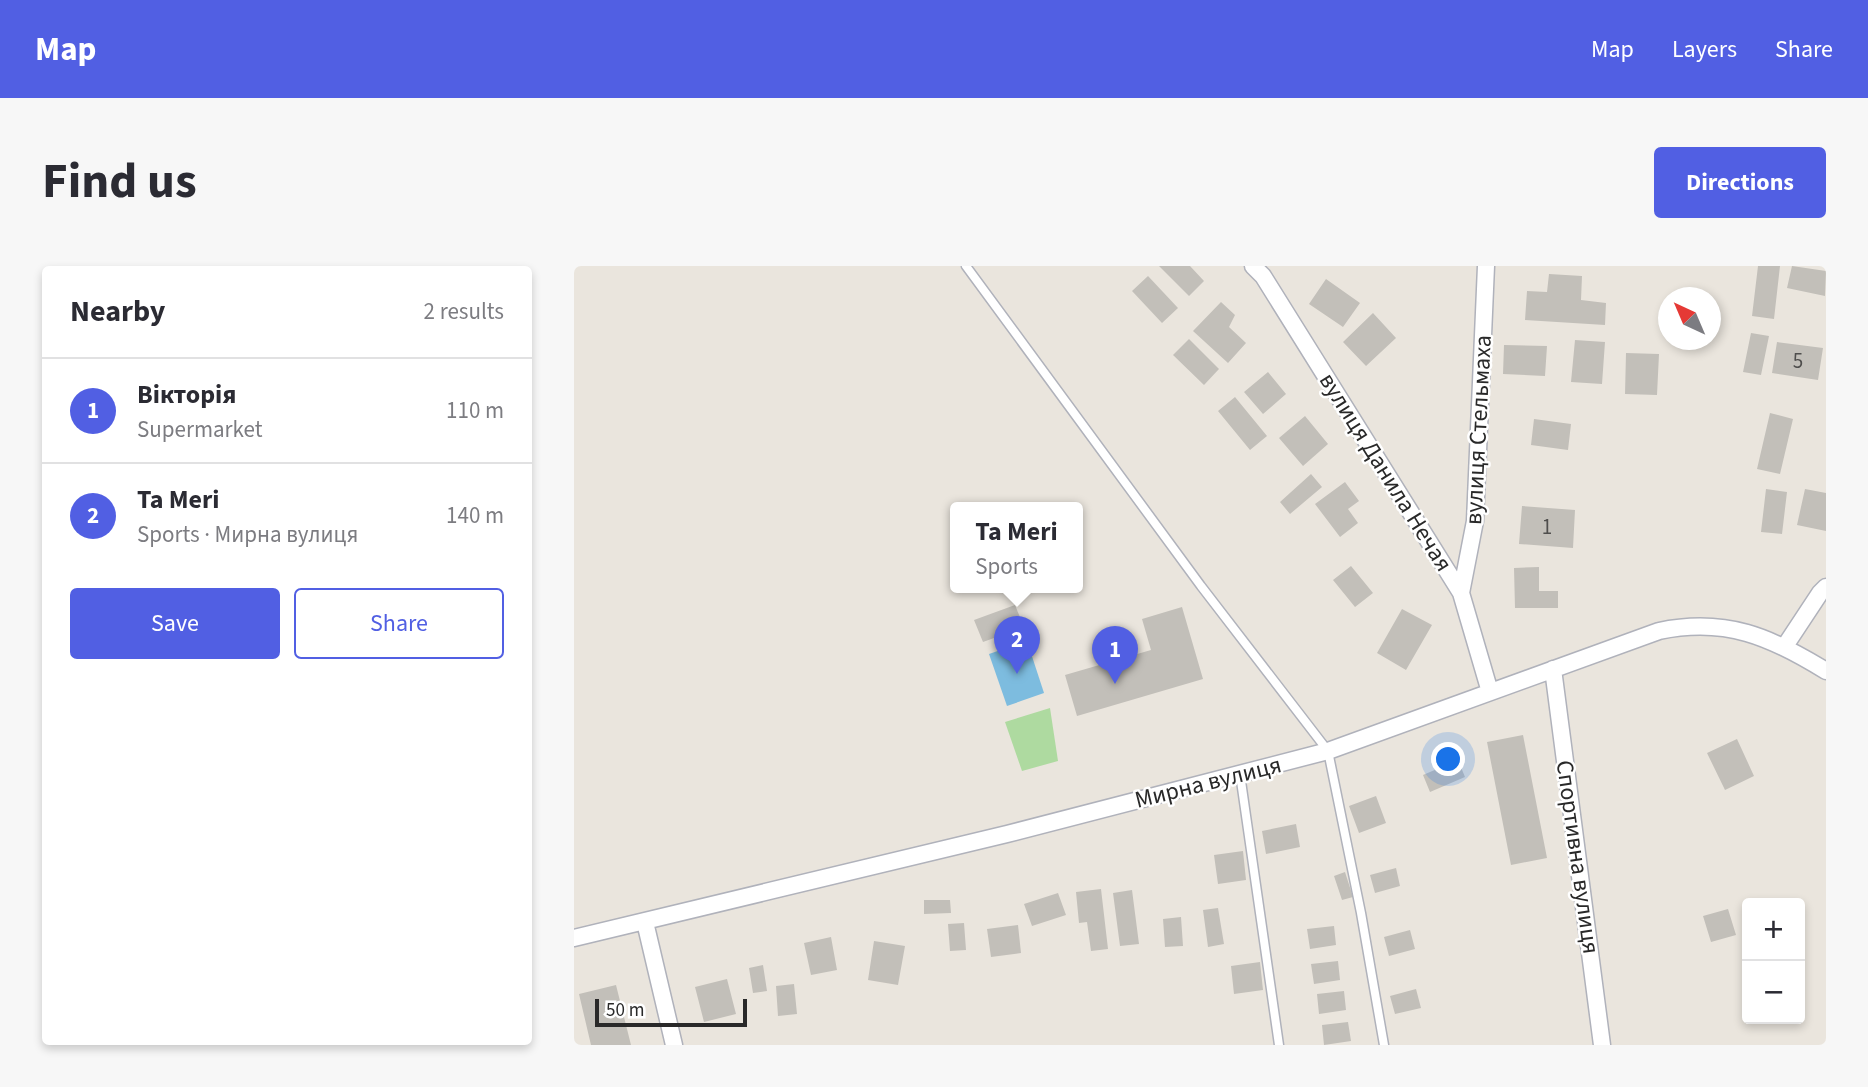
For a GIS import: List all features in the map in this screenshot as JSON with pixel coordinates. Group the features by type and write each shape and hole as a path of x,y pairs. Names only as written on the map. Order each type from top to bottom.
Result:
{"street":[{"name":"вулиця Данила Нечая","path":"1253,266 1263,276 1461,593 1490,692"},
{"name":"вулиця Стельмаха","path":"1461,593 1475,520 1486,266"},
{"path":"1785,646 1826,587"},
{"name":"Мирна вулиця","path":"574,938 1007,834 1328,751 1659,631 1680,626 1739,630 1785,646 1826,671"},
{"name":"Спортивна вулиця","path":"1553,669 1602,1045"},
{"path":"645,922 674,1045"}],"lane":[{"path":"966,266 1200,586 1328,751 1362,913 1384,1045"},
{"path":"1240,774 1279,1045"}],"green space":[{"path":"1050,708 1058,761 1022,771 1005,722"}],"water":[{"path":"1027,641 1044,693 1007,706 989,654"}],"building":[{"path":"1159,266 1190,266 1204,281 1189,296"},
{"path":"1758,266 1780,266 1774,319 1752,316"},
{"path":"1792,266 1826,271 1825,296 1787,288"},
{"path":"1549,274 1582,276 1581,300 1606,303 1605,325 1525,320 1527,291 1547,292"},
{"path":"1148,276 1178,308 1162,323 1132,291"},
{"path":"1326,279 1360,303 1343,327 1309,304"},
{"path":"1221,302 1235,315 1229,327 1246,343 1228,363 1193,331"},
{"path":"1373,313 1396,338 1366,366 1343,342"},
{"path":"1751,333 1769,336 1761,375 1743,372"},
{"path":"1189,339 1219,369 1204,385 1173,355"},
{"path":"1575,340 1605,342 1602,384 1571,382"},
{"path":"1777,342 1823,348 1818,380 1772,373"},
{"path":"1504,345 1547,346 1545,376 1503,374"},
{"path":"1626,353 1659,354 1657,395 1625,394"},
{"path":"1268,372 1286,394 1263,414 1244,392"},
{"path":"1235,397 1267,436 1250,450 1218,411"},
{"path":"1770,413 1793,419 1780,474 1757,469"},
{"path":"1305,416 1328,444 1303,466 1279,438"},
{"path":"1534,419 1571,424 1568,450 1531,445"},
{"path":"1311,474 1322,487 1290,514 1280,502"},
{"path":"1345,482 1359,501 1348,509 1358,523 1340,537 1315,504"},
{"path":"1766,489 1787,492 1782,534 1761,532"},
{"path":"1805,489 1826,493 1826,531 1797,525"},
{"path":"1522,506 1575,510 1573,548 1519,544"},
{"path":"1351,566 1373,593 1355,607 1333,580"},
{"path":"1539,567 1539,591 1558,591 1558,608 1515,608 1514,568"},
{"path":"1015,605 1024,627 983,642 974,620"},
{"path":"1182,607 1203,679 1077,716 1065,675 1151,650 1142,619"},
{"path":"1402,609 1432,625 1406,670 1377,653"},
{"path":"1523,735 1547,858 1511,865 1487,742"},
{"path":"1737,739 1754,776 1725,790 1707,753"},
{"path":"1458,760 1465,777 1430,792 1423,775"},
{"path":"1376,796 1386,823 1359,833 1349,806"},
{"path":"1296,824 1300,847 1266,854 1262,831"},
{"path":"1243,851 1246,880 1218,884 1214,855"},
{"path":"1396,868 1400,886 1375,893 1370,875"},
{"path":"1345,872 1353,897 1342,900 1334,876"},
{"path":"1101,889 1108,949 1091,951 1087,922 1079,923 1076,892"},
{"path":"1132,890 1139,944 1120,946 1113,893"},
{"path":"1058,893 1066,915 1032,926 1024,904"},
{"path":"924,900 950,900 951,913 924,914"},
{"path":"1218,908 1224,944 1208,947 1203,910"},
{"path":"1728,909 1736,935 1711,942 1703,916"},
{"path":"1181,917 1183,946 1165,947 1163,919"},
{"path":"964,923 966,950 950,951 948,924"},
{"path":"1018,925 1021,953 991,957 987,929"},
{"path":"1334,926 1336,945 1310,949 1307,929"},
{"path":"1410,930 1415,949 1389,956 1384,937"},
{"path":"831,937 837,970 811,975 804,943"},
{"path":"874,941 905,946 898,985 868,980"},
{"path":"1338,961 1340,980 1314,984 1311,964"},
{"path":"1260,962 1263,990 1234,994 1231,966"},
{"path":"763,965 767,991 753,993 749,968"},
{"path":"727,979 736,1014 704,1022 695,987"},
{"path":"794,984 797,1014 778,1016 776,986"},
{"path":"616,985 631,1045 591,1045 579,994"},
{"path":"1416,989 1421,1008 1395,1014 1390,996"},
{"path":"1344,991 1346,1010 1319,1014 1317,994"},
{"path":"1348,1022 1351,1041 1324,1045 1322,1025"}],"place":[{"name":"Ta Meri","path":"1017,674"},
{"name":"Вікторія","path":"1115,684"}]}
